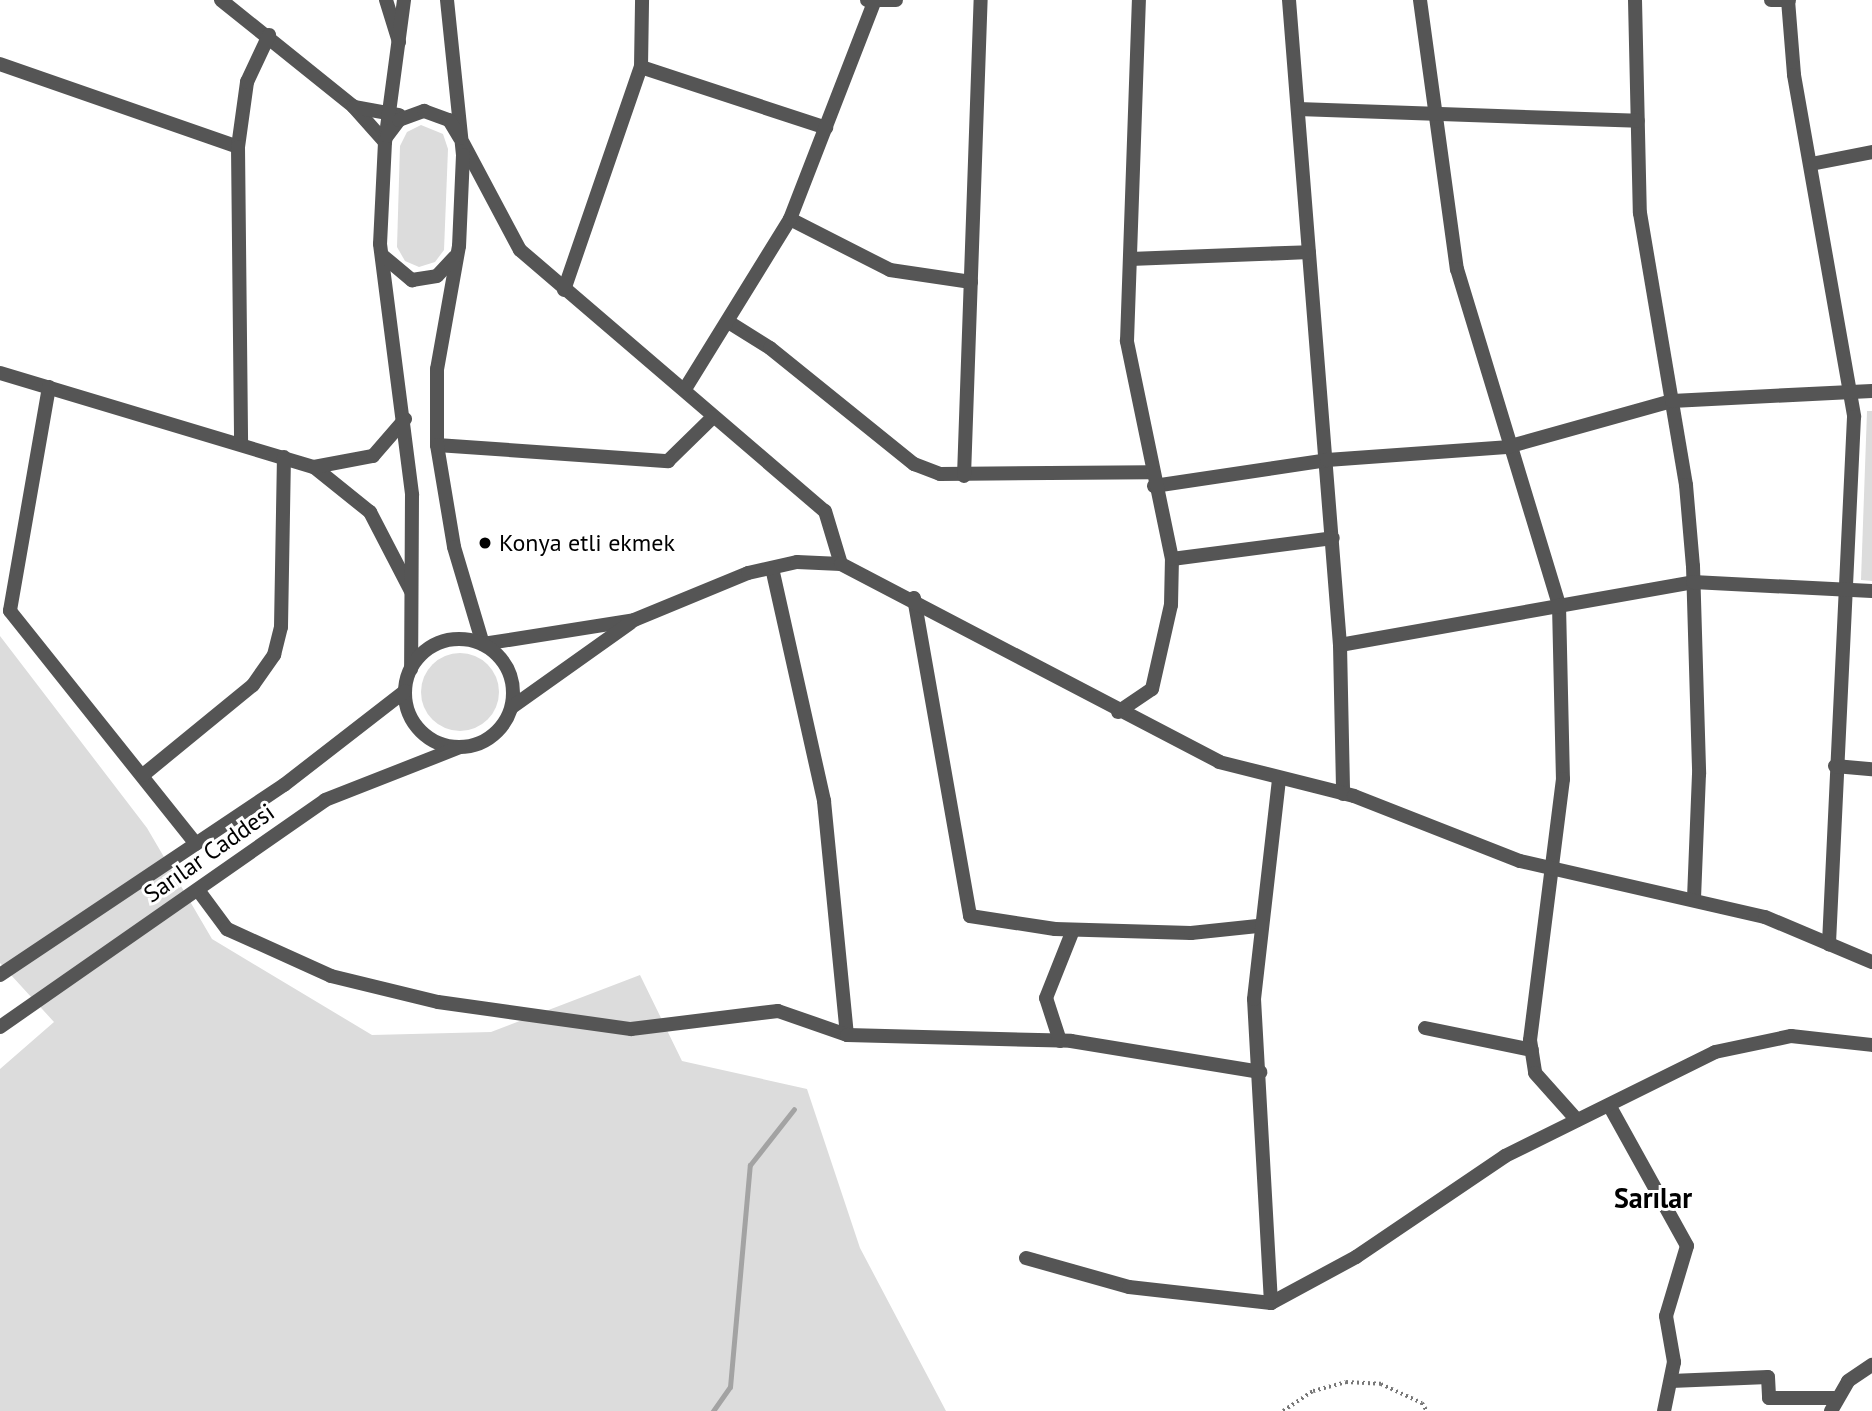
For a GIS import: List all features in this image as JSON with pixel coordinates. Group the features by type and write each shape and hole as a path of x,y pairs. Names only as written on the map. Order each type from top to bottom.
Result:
{"street":[{"path":"221,0 353,106 385,142"},
{"path":"386,0 400,45"},
{"path":"404,0 385,142 380,244 405,419 412,592 411,669 405,691 415,724 427,737 460,747"},
{"path":"447,0 462,142 458,246 437,369 437,445 454,547 483,645 509,671 512,707"},
{"path":"564,290 641,67 642,0"},
{"path":"685,389 730,323 790,219 872,1 896,0"},
{"path":"964,476 981,0"},
{"path":"1118,712 1152,688 1160,666 1172,559 1130,380 1130,260 1139,0"},
{"path":"1289,0 1333,538 1340,645 1343,794"},
{"path":"1420,0 1457,269 1507,447 1559,605 1563,779 1555,869 1531,1006 1532,1050 1535,1073 1577,1120"},
{"path":"1635,0 1640,213 1672,401 1693,582 1694,898"},
{"path":"1771,0 1789,0 1811,164 1850,389 1850,590 1835,766 1829,944"},
{"path":"241,444 238,147 247,82 269,36"},
{"path":"0,64 238,147"},
{"path":"641,67 826,128"},
{"path":"353,106 389,116 411,113 449,120 520,250 564,290 685,389 713,418 825,511 841,564 914,598 1118,712 1219,762 1279,781 1343,794 1555,869 1694,898 1829,944 1872,962"},
{"path":"1298,109 1638,121"},
{"path":"385,142 411,113"},
{"path":"1811,164 1872,152"},
{"path":"790,219 890,270 971,282"},
{"path":"380,244 390,267 412,280 447,268 458,246"},
{"path":"1130,260 1309,252"},
{"path":"730,323 770,348 914,464 964,476 1152,478 1327,460 1507,447 1672,401 1850,389 1872,391"},
{"path":"0,373 314,467 370,512 412,592"},
{"path":"49,387 9,611 196,844"},
{"path":"437,445 668,461 713,418"},
{"path":"314,467 373,456 405,419"},
{"path":"143,775 253,685 274,655 281,627 284,457"},
{"path":"1172,559 1333,538"},
{"name":"Sarılar Caddesi","path":"411,669 421,655 450,640 483,645 634,620 772,568 841,564"},
{"path":"772,568 824,801 847,1035"},
{"path":"1340,645 1693,582 1872,592"},
{"path":"914,598 970,916 1073,930 1202,933 1258,926"},
{"name":"Sarılar Caddesi","path":"0,1027 325,800 492,736 512,707 634,620"},
{"name":"Sarılar Caddesi","path":"0,975 196,844 405,691"},
{"path":"1835,766 1872,769"},
{"path":"1271,1303 1260,1072 1258,926 1279,781"},
{"path":"198,890 227,929 331,976 438,1002 631,1029 778,1011 847,1035 1060,1041 1260,1072"},
{"path":"1060,1041 1046,998 1073,930"},
{"path":"1425,1028 1532,1050"},
{"path":"1026,1258 1129,1287 1271,1303 1356,1257 1481,1170 1715,1052 1791,1036 1872,1045"},
{"path":"1609,1105 1687,1246 1666,1316 1671,1381 1664,1411"},
{"path":"1671,1381 1768,1377 1769,1398 1832,1404 1872,1365"}],"path":[{"path":"1283,1411 1312,1391 1346,1382 1381,1384 1422,1403 1427,1411"}],"shaded area":[{"path":"421,125 443,134 448,149 444,250 435,262 419,267 405,261 397,247 400,146 407,132"},
{"path":"1867,411 1872,411 1872,581 1861,580"},
{"path":"0,636 147,828 212,939 372,1035 491,1032 640,975 682,1061 807,1089 860,1248 946,1411 0,1411 0,1069 54,1022 0,963"},
{"path":"452,653 468,653 482,659 493,670 499,684 499,700 493,714 482,725 468,731 452,731 438,725 427,714 421,700 421,684 427,670 438,659"}],"waterway":[{"path":"713,1411 730,1387 750,1165 794,1109"}],"place":[{"name":"Konya etli ekmek","path":"485,543"}],"district":[{"name":"Sarılar","path":"1653,1198"}]}
